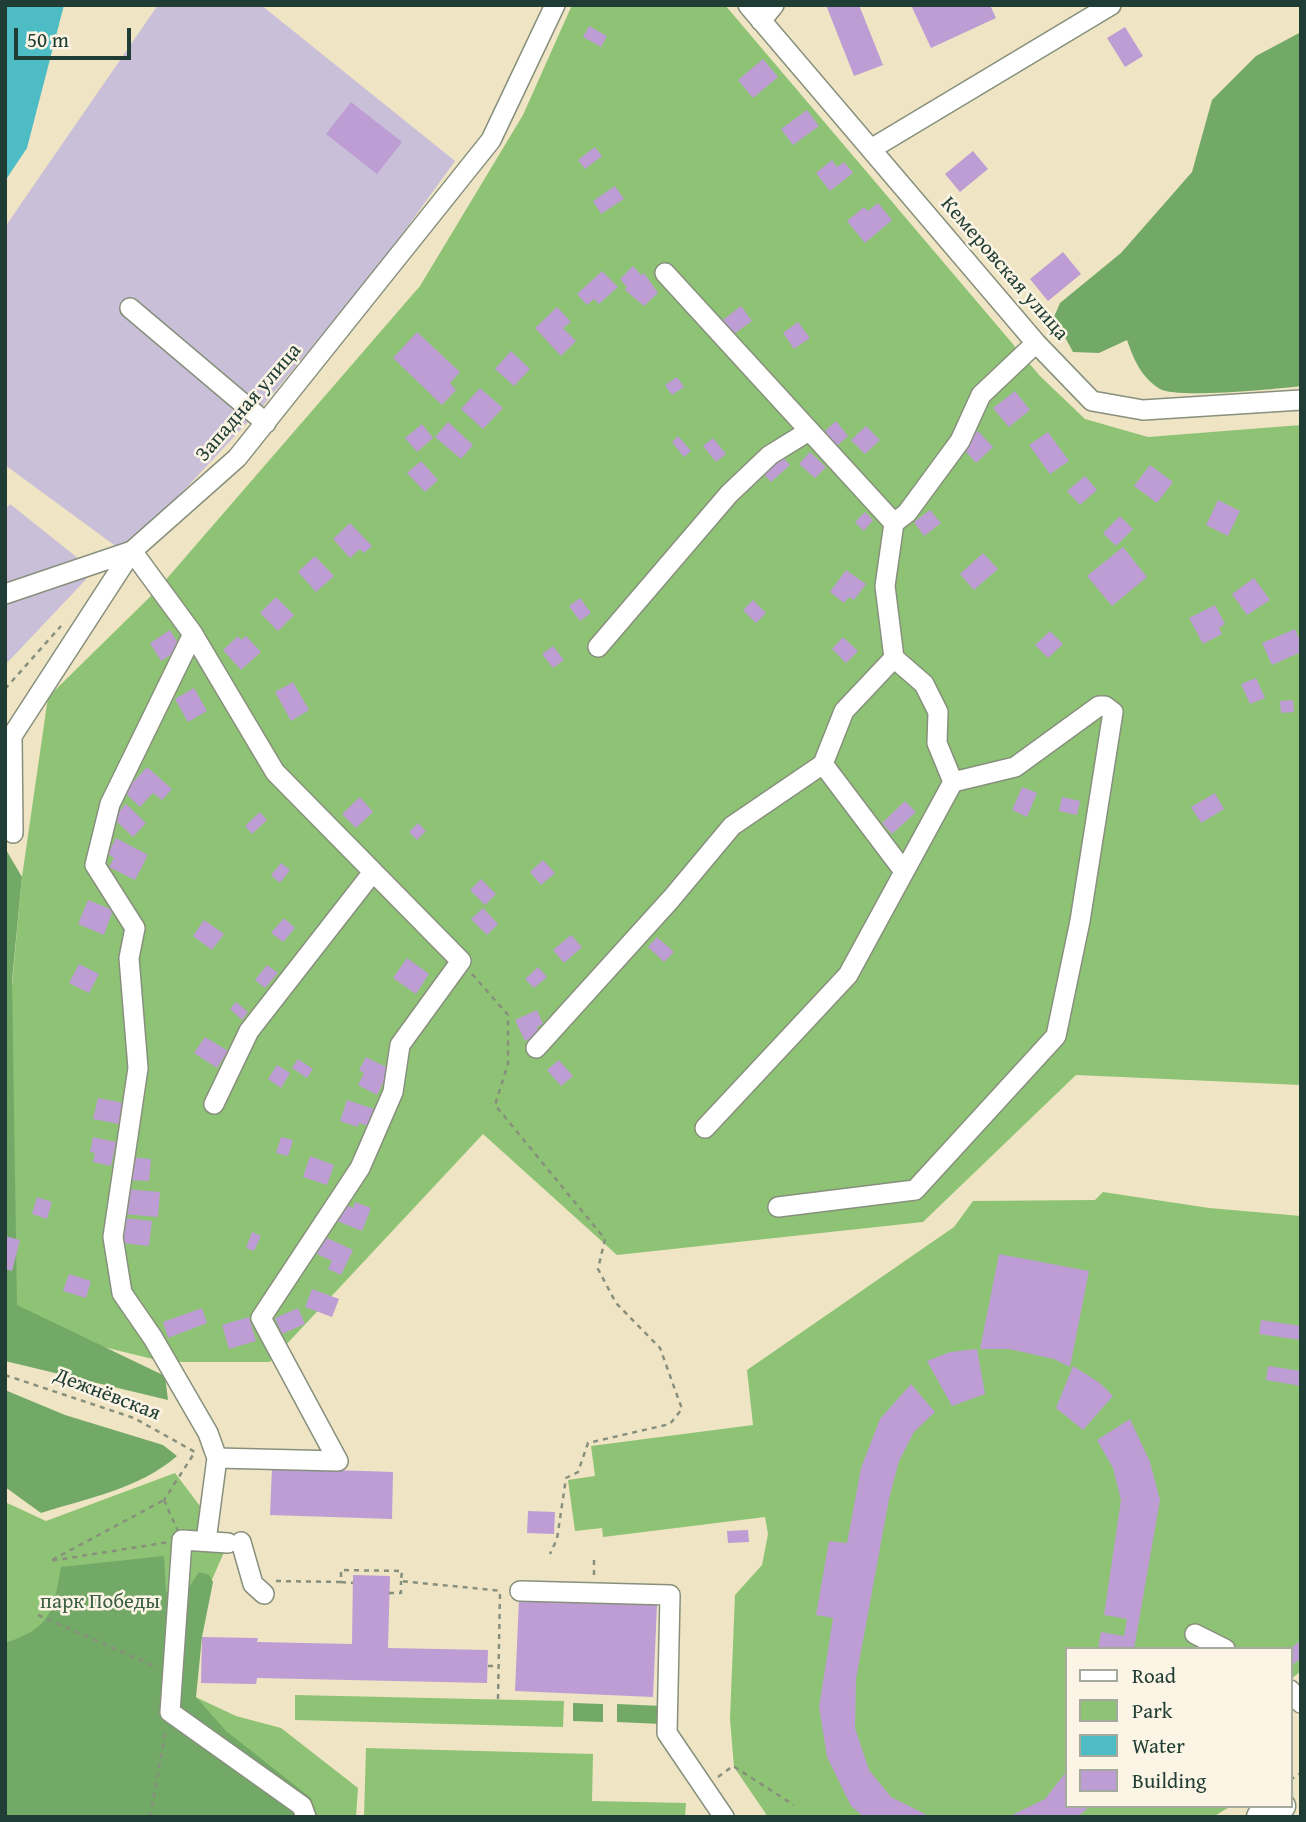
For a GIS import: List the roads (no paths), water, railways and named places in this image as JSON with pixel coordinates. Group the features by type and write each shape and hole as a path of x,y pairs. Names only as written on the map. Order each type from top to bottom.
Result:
{"main road":[{"path":"1260,1817 1278,1808"}],"street":[{"name":"Западная улица","path":"13,833 12,736 132,551 237,458 491,140 555,5"},
{"name":"Кемеровская улица","path":"748,5 1036,343 1092,401 1143,410 1301,400"},
{"path":"761,20 774,5"},
{"path":"871,149 1111,5"},
{"path":"665,273 894,523"},
{"path":"130,308 266,423"},
{"path":"953,782 937,743 938,712 923,684 894,659 885,586 894,523 907,513 960,441 981,395 1036,343"},
{"path":"598,647 729,494 770,455 809,431"},
{"path":"5,594 132,551 193,634 275,772 461,961 400,1045 393,1093 360,1168 261,1318 338,1461 217,1458"},
{"path":"193,634 110,804 95,866 135,928 129,958 138,1068 113,1237 122,1293 153,1338 208,1433 217,1458 206,1541"},
{"path":"536,1048 671,900 732,826 823,764 844,711 894,659"},
{"path":"705,1128 848,975 953,782 1015,767 1099,706 1105,706 1113,712 1080,920 1056,1036 915,1190 778,1207"},
{"path":"823,764 903,870"},
{"path":"214,1104 249,1031 373,872"},
{"path":"264,1587 253,1584 234,1542 181,1540 170,1712 302,1806 306,1817"},
{"path":"510,1591 670,1595 667,1733 724,1817"},
{"path":"1195,1634 1221,1647"}],"water":[{"path":"5,5 64,5 27,148 5,181"}],"park label":[{"name":"парк Победы","path":"100,1603"}]}
